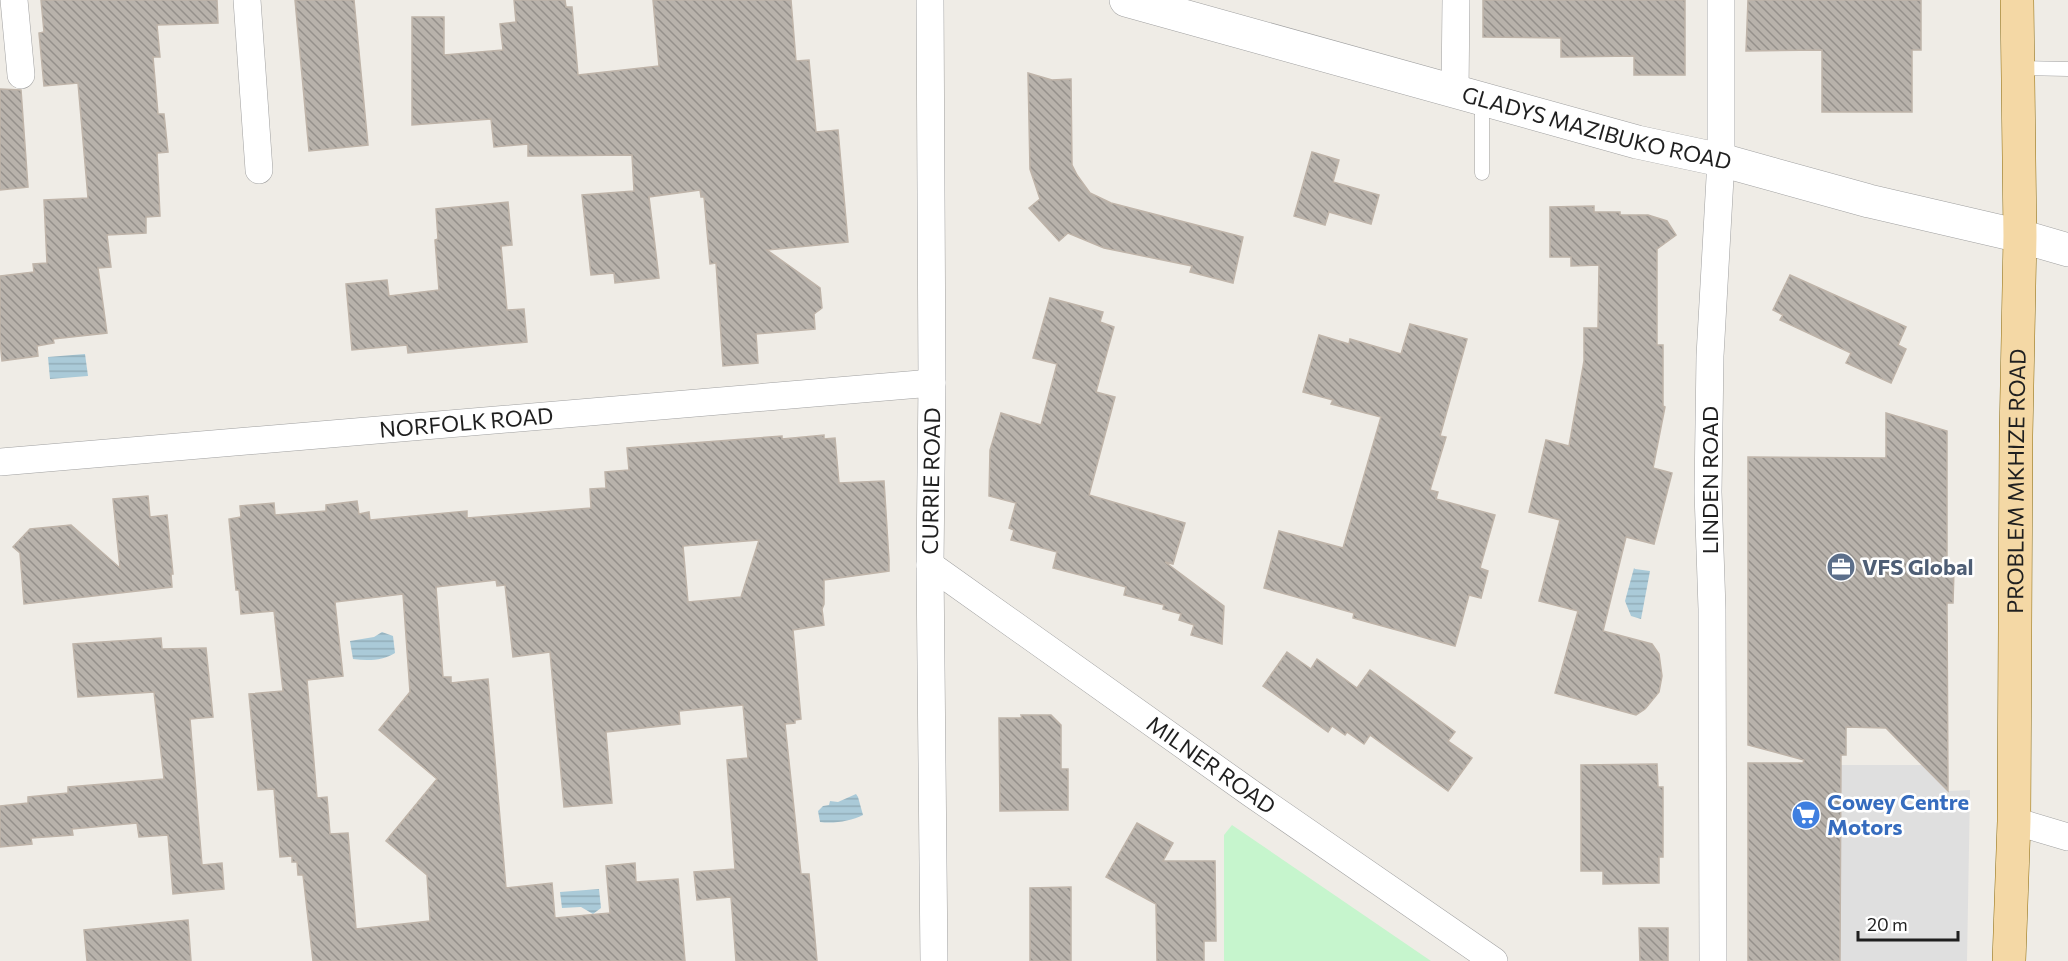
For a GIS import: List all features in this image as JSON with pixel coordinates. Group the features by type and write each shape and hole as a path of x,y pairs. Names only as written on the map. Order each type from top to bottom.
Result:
{"main road":[{"name":"PROBLEM MKHIZE ROAD","path":"2009,961 2014,821 2016,436 2020,236 2017,0"}],"street":[{"path":"14,0 21,75"},
{"path":"247,0 259,170"},
{"name":"CURRIE ROAD","path":"930,0 932,383 930,565 934,961"},
{"name":"GLADYS MAZIBUKO ROAD","path":"1126,0 1637,142 1720,160 1869,201 2020,236 2068,250"},
{"path":"1456,0 1469,95"},
{"name":"LINDEN ROAD","path":"1713,961 1712,609 1708,492 1710,356 1720,160 1721,0"},
{"name":"NORFOLK ROAD","path":"0,462 932,383"},
{"name":"MILNER ROAD","path":"930,565 1252,794 1494,961"},
{"path":"2014,821 2068,837"}],"lane":[{"path":"2018,68 2068,69"},
{"path":"1469,95 1482,173"}],"green space":[{"path":"1232,825 1431,961 1224,961 1224,835"}],"shaded area":[{"path":"1841,765 1922,765 1948,791 1970,790 1967,961 1840,961"}],"water":[{"path":"85,354 88,376 50,379 48,357"},
{"path":"1634,568 1650,571 1641,619 1631,616 1625,601"},
{"path":"382,632 393,636 395,653 375,660 353,659 350,641 374,637"},
{"path":"856,794 863,815 842,822 820,822 818,811 823,806 829,805 830,801 838,802"},
{"path":"599,889 601,908 593,914 581,907 562,908 560,892"}],"building":[{"path":"41,0 217,0 218,23 157,25 160,57 153,57 158,114 164,114 168,152 157,153 160,216 146,217 146,233 107,235 111,267 98,268 107,333 53,339 54,343 37,346 38,356 2,361 0,276 34,272 33,264 47,263 44,200 88,198 78,83 44,86 39,33 44,32"},
{"path":"295,0 354,0 368,145 309,151"},
{"path":"514,0 565,0 566,7 572,7 578,75 659,66 653,0 791,0 796,61 809,60 816,132 838,130 848,242 767,250 820,288 822,308 814,314 815,329 756,334 758,363 723,366 716,263 710,264 704,197 701,197 700,190 649,197 659,278 615,283 614,273 591,275 582,195 634,191 632,155 528,156 528,144 494,147 491,119 412,125 412,17 444,17 444,55 503,50 500,24 516,22"},
{"path":"1483,0 1685,0 1685,75 1634,75 1634,56 1561,57 1561,38 1483,37"},
{"path":"1748,0 1921,0 1921,50 1912,50 1912,112 1822,112 1822,50 1746,51"},
{"path":"1028,73 1052,80 1071,79 1072,165 1090,193 1111,203 1243,237 1233,283 1190,272 1192,266 1104,248 1068,233 1059,241 1029,208 1040,199 1030,169"},
{"path":"0,89 21,90 28,187 0,190"},
{"path":"1312,152 1339,160 1333,182 1379,195 1371,224 1329,212 1325,225 1294,216"},
{"path":"508,202 512,245 501,246 507,310 524,309 527,342 408,353 407,345 352,350 346,284 387,280 389,296 439,290 435,240 438,239 436,209"},
{"path":"1594,206 1594,212 1648,215 1667,221 1676,235 1657,249 1657,345 1663,345 1663,406 1665,407 1653,468 1672,473 1654,544 1626,537 1603,631 1652,644 1659,654 1662,676 1659,692 1645,709 1636,715 1555,693 1578,611 1539,601 1560,520 1529,512 1546,440 1569,446 1584,361 1584,328 1598,328 1599,265 1571,266 1571,257 1550,257 1550,207"},
{"path":"1790,275 1906,327 1898,345 1906,349 1891,383 1846,363 1851,353 1780,320 1783,315 1773,310"},
{"path":"1050,298 1103,312 1100,322 1114,327 1096,392 1115,397 1089,495 1185,523 1173,564 1165,562 1224,606 1222,644 1191,635 1194,625 1179,620 1181,614 1163,609 1164,605 1124,595 1126,587 1053,568 1057,552 1011,540 1014,530 1009,528 1016,503 989,496 990,450 1001,413 1041,425 1057,364 1033,358"},
{"path":"1410,324 1467,339 1440,436 1446,437 1430,490 1438,492 1436,499 1495,515 1480,568 1488,571 1481,598 1469,595 1455,646 1353,618 1354,613 1264,588 1279,531 1343,548 1381,417 1331,404 1333,400 1303,392 1319,335 1349,344 1350,339 1401,354"},
{"path":"1886,413 1947,431 1947,569 1954,569 1953,603 1947,603 1948,791 1886,728 1846,727 1846,755 1841,755 1840,961 1748,961 1748,763 1803,763 1804,760 1748,745 1748,457 1886,458"},
{"path":"824,435 824,439 835,438 839,483 884,481 889,571 824,580 822,609 824,625 793,630 801,719 795,720 795,723 785,724 801,874 809,874 817,961 736,961 731,897 697,900 694,872 735,869 727,760 748,758 743,705 679,711 680,724 606,732 612,803 564,807 550,652 513,657 505,585 497,586 496,580 436,587 443,677 451,677 451,683 488,679 506,888 552,883 555,918 610,913 606,866 635,863 636,882 678,879 685,961 313,961 303,875 298,875 297,862 292,862 292,856 280,857 274,789 258,790 249,694 283,691 274,611 241,614 239,590 236,590 229,519 241,517 240,506 274,503 275,515 326,511 326,505 357,501 359,514 369,512 370,520 467,511 467,518 591,508 590,489 606,488 605,472 629,470 627,448 782,436 782,439","holes":["759,540 741,597 688,602 683,546","403,594 410,692 379,730 437,779 386,841 427,875 430,921 356,929 348,833 330,834 327,797 317,798 307,680 343,676 335,602"]},
{"path":"148,496 150,517 167,515 173,574 171,574 172,587 24,604 20,553 13,547 30,529 71,525 120,568 113,499"},
{"path":"161,638 162,649 206,648 213,717 190,719 202,865 222,863 224,889 173,894 168,835 139,837 137,823 72,829 73,835 31,838 32,844 0,847 0,806 28,803 28,797 68,793 68,787 164,779 154,692 78,697 73,644"},
{"path":"1287,652 1311,669 1317,659 1357,688 1370,670 1455,732 1448,741 1472,758 1448,791 1370,735 1364,744 1347,732 1345,735 1332,726 1328,732 1263,686"},
{"path":"1021,715 1051,715 1061,725 1061,769 1068,769 1068,810 1000,811 999,718 1022,718"},
{"path":"1657,764 1658,787 1663,787 1663,857 1659,857 1659,883 1603,884 1603,871 1581,871 1581,765"},
{"path":"1137,823 1173,843 1163,861 1215,861 1216,941 1204,941 1204,961 1157,961 1156,904 1106,877"},
{"path":"1071,887 1071,961 1030,961 1030,888"},
{"path":"188,920 191,961 87,961 84,930"},
{"path":"1639,928 1668,928 1668,961 1640,961"}],"place":[{"name":"VFS Global","path":"1841,567"},
{"name":"Cowey Centre Motors","path":"1806,815"}]}
